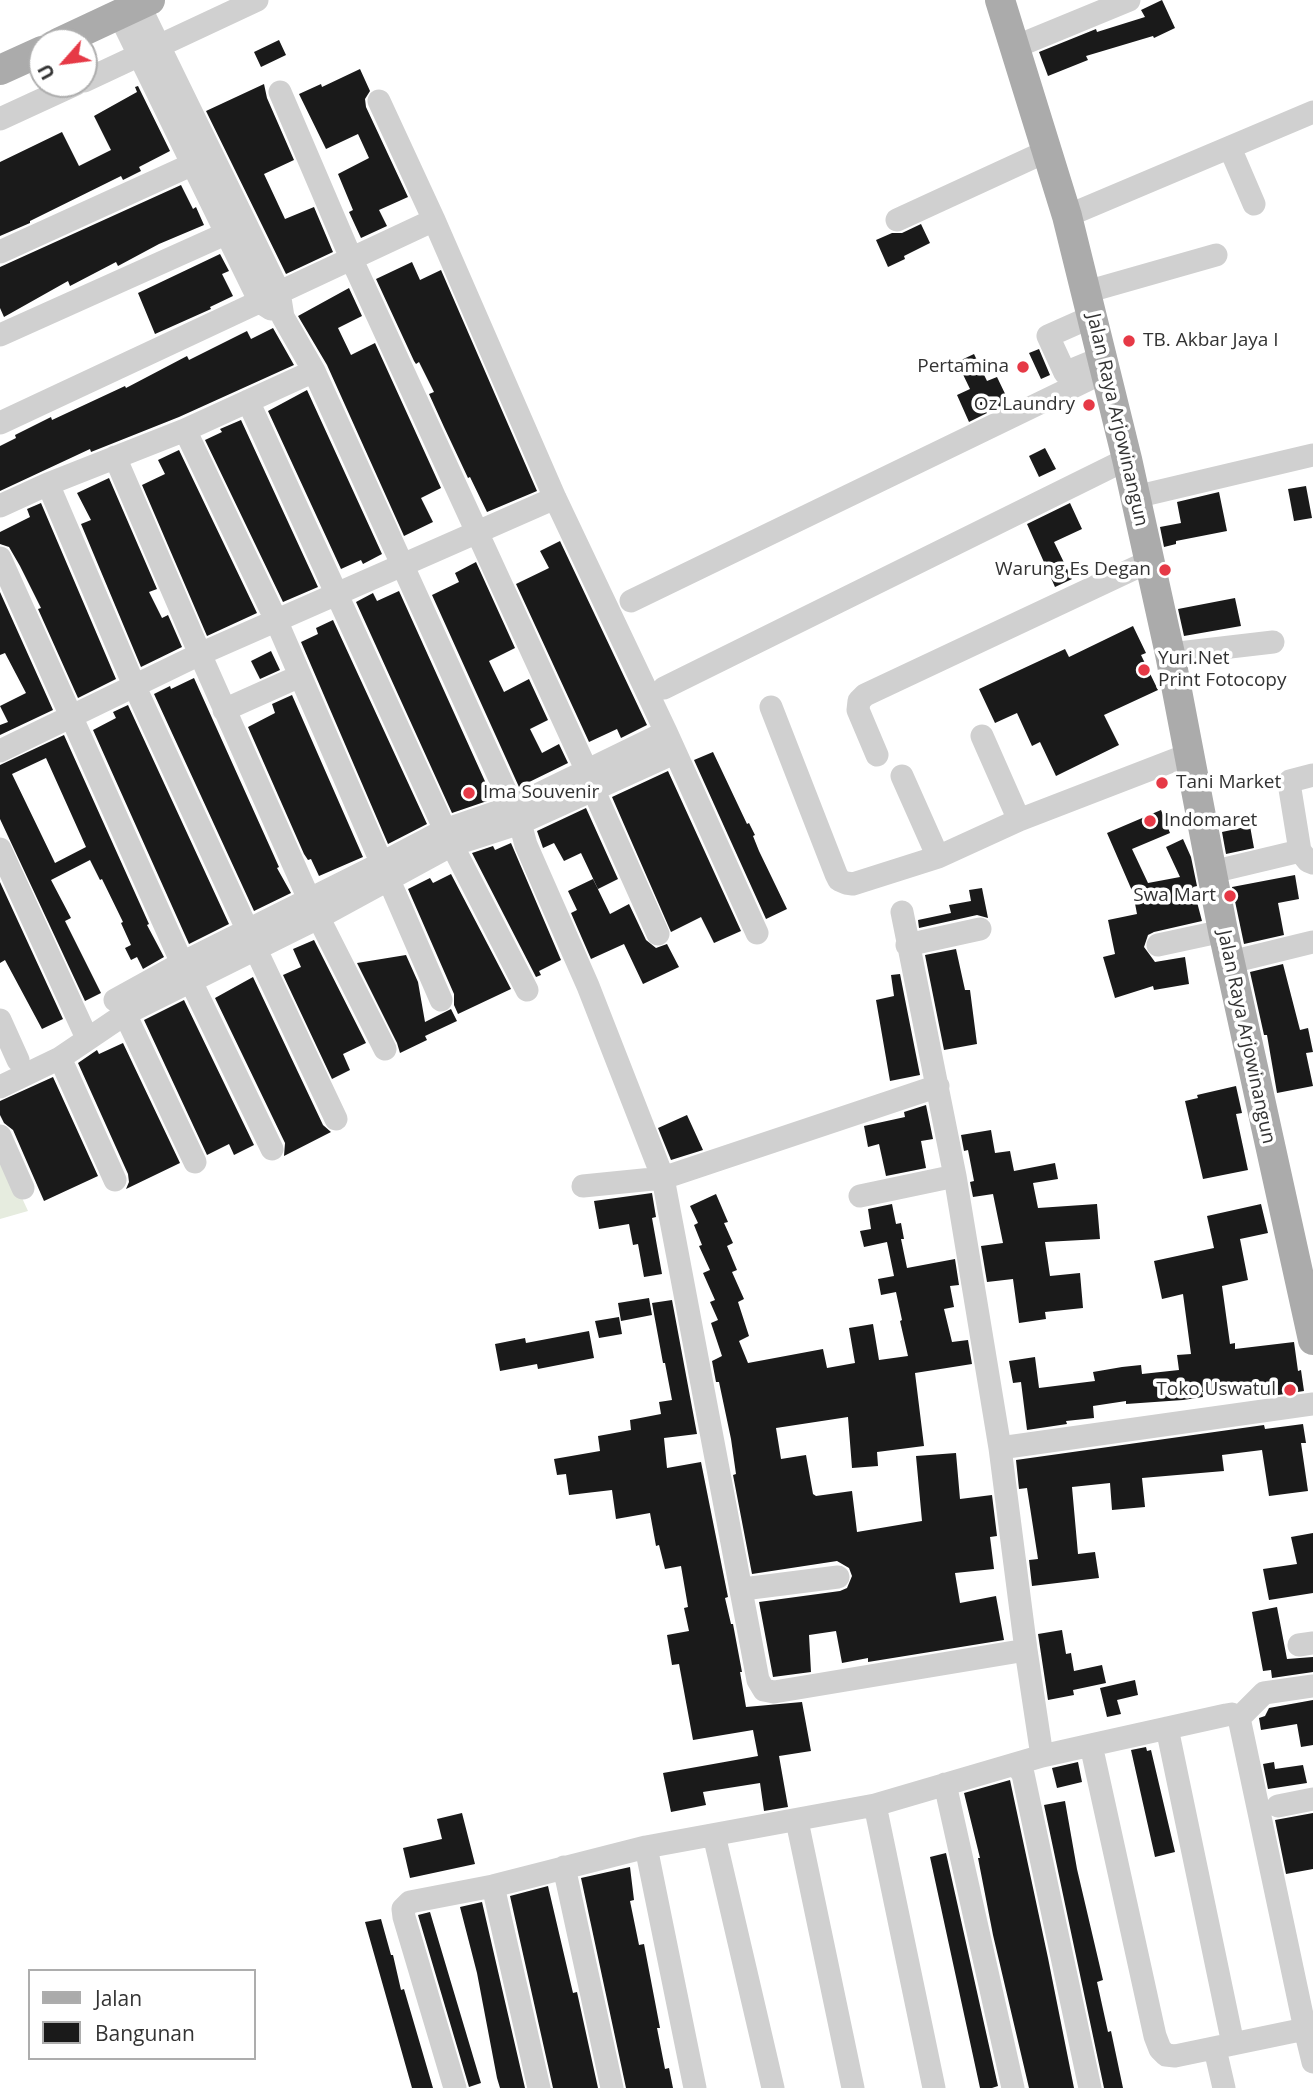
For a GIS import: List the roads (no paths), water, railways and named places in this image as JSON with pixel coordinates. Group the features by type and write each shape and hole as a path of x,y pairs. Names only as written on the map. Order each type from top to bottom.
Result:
{"main road":[{"name":"Jalan Raya Arjowinangun","path":"1000,0 1067,216 1105,364 1170,654 1223,931 1313,1340"},
{"path":"90,28 136,6"},
{"path":"0,70 28,57"}],"street":[{"path":"98,74 257,0"},
{"path":"1015,47 1129,0"},
{"path":"136,6 193,164 225,234 283,317 314,371 516,815 526,845 588,986 663,1178 743,1589 758,1680 765,1690 774,1692 1026,1650"},
{"path":"150,50 270,297"},
{"path":"280,92 351,258 590,779 658,934"},
{"path":"0,118 45,98"},
{"path":"379,101 555,498 757,933"},
{"path":"1067,216 1313,112"},
{"path":"1230,148 1254,204"},
{"path":"897,220 1047,151"},
{"path":"0,252 193,164"},
{"path":"0,423 434,220"},
{"path":"0,335 225,234"},
{"path":"1105,364 1065,373 1048,336 1089,304 1216,255"},
{"path":"631,601 1105,364"},
{"path":"0,506 48,484 185,430 314,371"},
{"path":"248,401 338,592 448,837 527,990"},
{"path":"185,430 276,620 442,1000"},
{"path":"1135,498 1313,454"},
{"path":"115,457 224,710 314,909 385,1049"},
{"path":"664,688 1127,459"},
{"path":"48,484 134,685 336,1119"},
{"path":"0,751 200,654 555,498"},
{"path":"0,558 186,971 272,1149"},
{"path":"877,755 858,710 859,701 865,695 1150,561"},
{"path":"1170,654 1273,642"},
{"path":"224,710 300,676"},
{"path":"771,707 839,880 853,884 938,857 1020,820 1190,754"},
{"path":"982,736 1020,820"},
{"path":"0,1087 60,1058 87,1038 120,1007 186,971 252,941 448,837 516,815 670,742"},
{"path":"1212,872 1306,857 1289,783 1313,775"},
{"path":"902,776 938,857"},
{"path":"0,849 87,1038"},
{"path":"902,912 955,1176 1000,1448 1042,1756"},
{"path":"907,945 981,929"},
{"path":"1158,945 1223,931"},
{"path":"1231,962 1313,942"},
{"path":"120,1007 195,1162"},
{"path":"0,1020 18,1060"},
{"path":"60,1058 115,1180"},
{"path":"583,1186 663,1178 938,1086"},
{"path":"0,1136 23,1188"},
{"path":"860,1196 955,1176"},
{"path":"1000,1448 1313,1404"},
{"path":"743,1589 838,1577"},
{"path":"1239,1718 1264,1693 1313,1686"},
{"path":"455,2088 403,1909 410,1902 493,1886 646,1847 875,1805 1042,1756 1232,1714 1239,1718 1313,2062"},
{"path":"1167,1728 1224,2046 1224,2088"},
{"path":"1091,1745 1157,2044 1166,2056 1305,2029"},
{"path":"1016,1765 1023,1774 1090,2088"},
{"path":"945,1784 1013,2088"},
{"path":"1278,1806 1313,1799"},
{"path":"875,1805 934,2088"},
{"path":"797,1821 853,2088"},
{"path":"715,1835 773,2088"},
{"path":"646,1847 695,2088"},
{"path":"564,1867 612,2088"},
{"path":"493,1886 540,2088"}],"place":[{"name":"TB. Akbar Jaya I","path":"1129,341"},
{"name":"Pertamina","path":"1023,367"},
{"name":"Oz Laundry","path":"1089,405"},
{"name":"Warung Es Degan","path":"1165,570"},
{"name":"Yuri.Net Print Fotocopy","path":"1144,670"},
{"name":"Tani Market","path":"1162,783"},
{"name":"Ima Souvenir","path":"469,793"},
{"name":"Indomaret","path":"1150,821"},
{"name":"Swa Mart","path":"1230,896"},
{"name":"Toko Uswatul","path":"1290,1390"}]}
